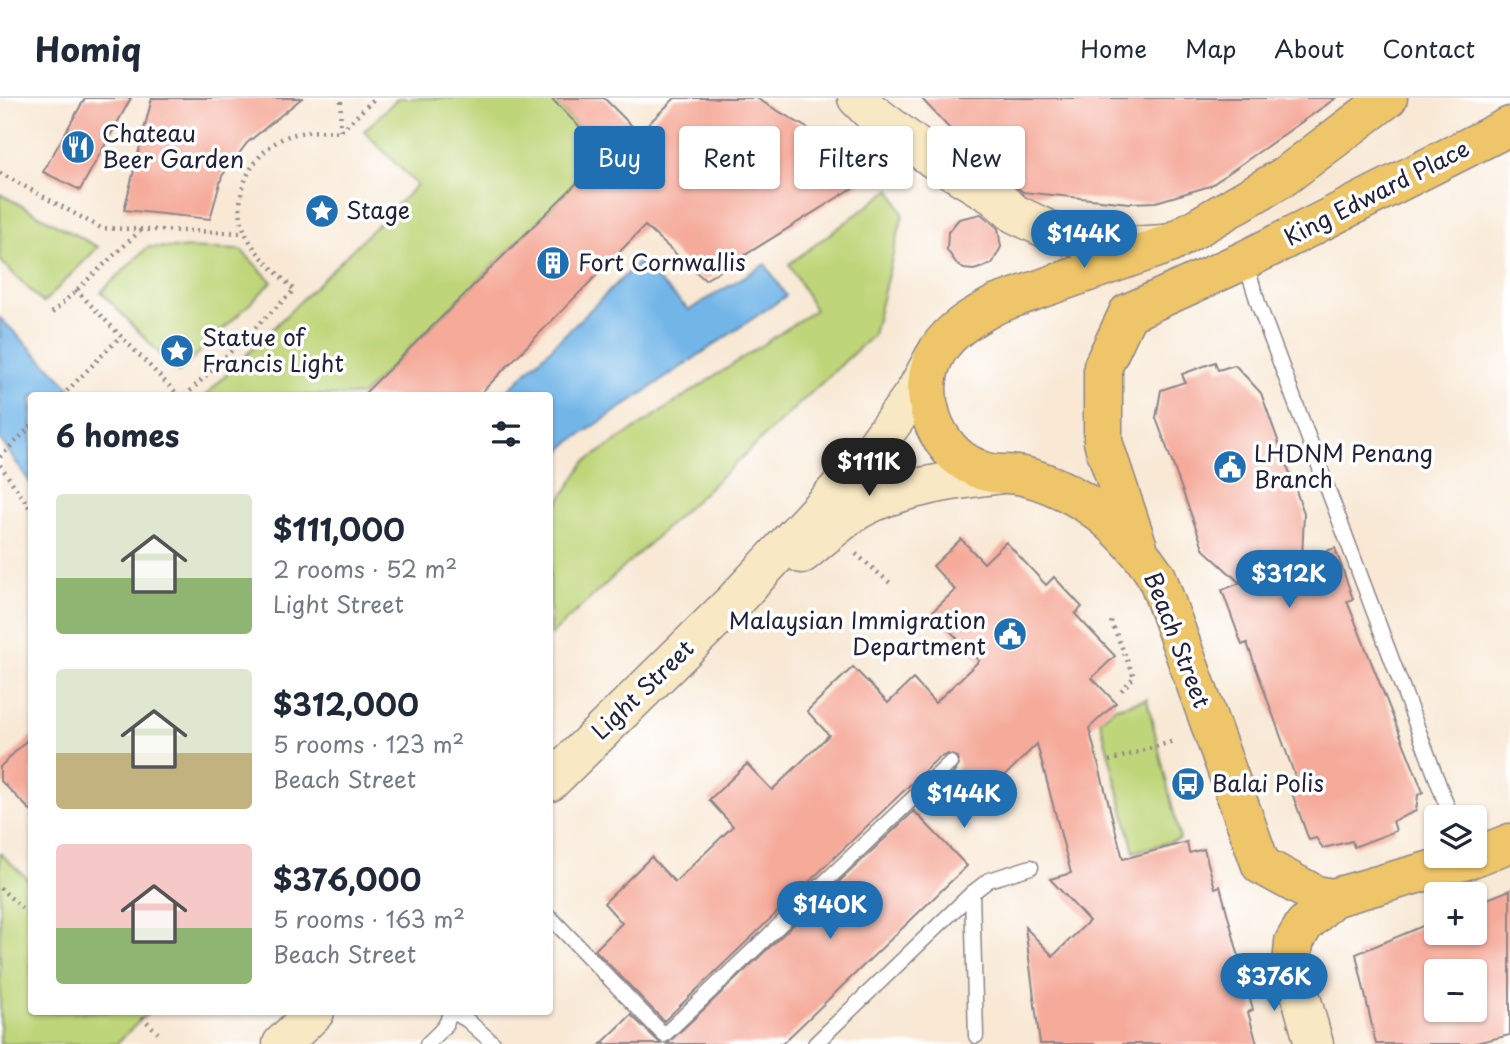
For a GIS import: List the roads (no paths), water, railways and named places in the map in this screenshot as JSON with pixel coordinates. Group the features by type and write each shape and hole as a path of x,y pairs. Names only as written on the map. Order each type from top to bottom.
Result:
{"main road":[{"path":"857,98 932,158 994,196 1015,214 1054,232 1086,240 1132,246 1168,244"},
{"path":"937,351 952,332 997,304 1168,244 1285,176 1388,98"},
{"name":"King Edward Place","path":"1139,550 1103,442 1103,366 1128,313 1245,260 1510,126"},
{"name":"Beach Street","path":"937,351 929,372 927,396 931,418 941,438 956,456 975,468 1055,487 1086,503 1114,525 1139,550 1161,586 1261,865 1316,895 1332,898"},
{"name":"Light Street","path":"553,779 736,598 867,458 915,392 937,351"},
{"name":"Light Street","path":"736,598 780,571 860,509 915,489 950,481 1009,475"},
{"path":"1487,851 1510,843"},
{"path":"1314,1044 1292,965 1294,942 1304,925 1332,898 1432,868"},
{"path":"282,1044 312,1015"}],"lane":[{"path":"1245,260 1259,306 1446,805"},
{"path":"553,920 664,1035 950,763"},
{"path":"814,1044 972,893 989,880 1031,867"},
{"path":"972,893 976,1036"},
{"path":"427,1044 450,1015"},
{"path":"457,1015 467,1020 494,1044"}],"water":[{"path":"639,262 689,310 765,264 786,296 566,445 553,464 553,392 506,392"},
{"path":"0,318 75,392 28,392 28,480 0,439"}],"place":[{"name":"Chateau Beer Garden","path":"78,147"},
{"name":"Stage","path":"322,211"},
{"name":"Fort Cornwallis","path":"553,263"},
{"name":"Statue of Francis Light","path":"177,351"},
{"name":"LHDNM Penang Branch","path":"1230,467"},
{"name":"Malaysian Immigration Department","path":"1010,634"},
{"name":"Balai Polis","path":"1188,784"}]}
